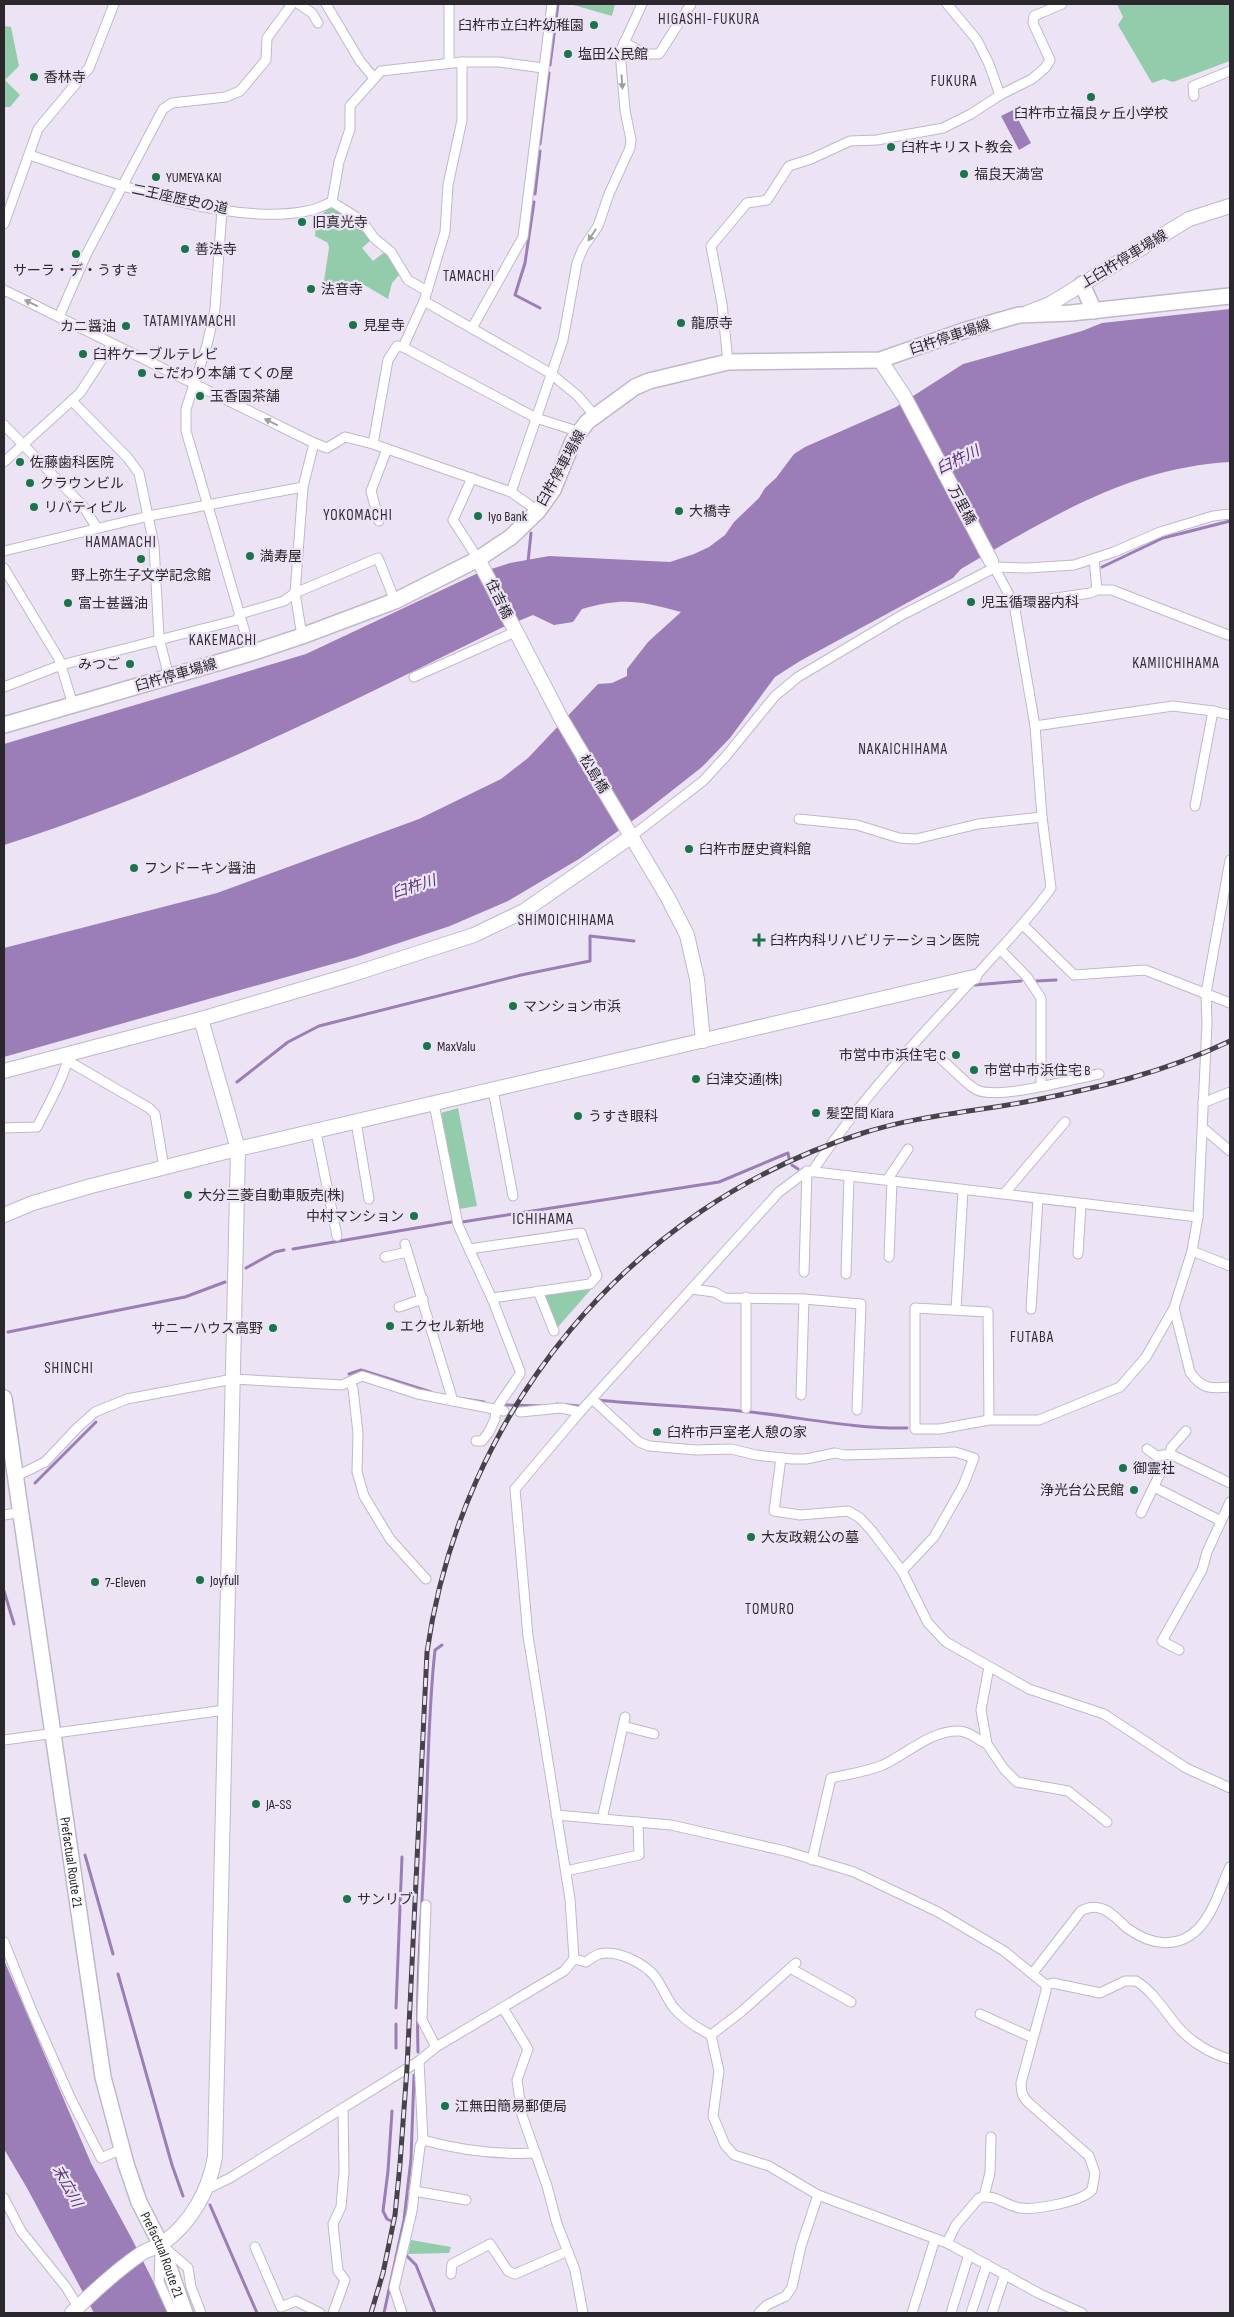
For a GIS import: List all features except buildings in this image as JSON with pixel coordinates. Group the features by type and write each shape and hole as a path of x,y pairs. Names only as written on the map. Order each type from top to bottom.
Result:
{"main road":[{"path":"1082,284 1094,311"},
{"name":"臼杵停車場線","path":"4,725 251,653 302,636 395,601 482,564 538,511 553,490 573,442 587,422 635,387 649,381 728,362 880,360 963,331 1019,316 1094,311 1230,296"},
{"name":"Prefactual Route 21","path":"4,1398 104,2077 122,2149 139,2202 161,2245 185,2313"}],"street":[{"path":"4,224 7,208 30,155 38,129 89,68 114,4"},
{"path":"59,318 86,255 124,187 165,107 172,103 226,97 240,91 266,60 267,38 292,4"},
{"path":"299,4 312,14 318,24"},
{"path":"326,4 360,61 374,78"},
{"path":"449,4 449,63"},
{"path":"472,328 523,237 552,4"},
{"path":"512,492 550,373 563,340 577,263 583,248 598,226 609,194 630,148 630,130 625,110 620,52 642,4"},
{"path":"624,42 645,54 659,54 691,4"},
{"path":"947,4 977,40 989,64 1000,95"},
{"path":"728,362 722,304 711,246 747,204 766,200 789,166 811,159 850,141 877,140 942,128 971,114 1000,95 1032,79 1045,68 1050,60 1033,23 1034,16 1062,4"},
{"path":"403,347 424,301 445,232 448,184 462,120 462,62"},
{"path":"427,291 408,280 391,252 374,238 367,226 342,206 332,202 339,162 350,129 348,111 381,71 462,62 500,62 544,68"},
{"path":"1194,96 1193,86 1230,72"},
{"name":"二王座歴史の道","path":"30,155 124,187 169,199 222,209 281,214 310,211 332,202"},
{"name":"上臼杵停車場線","path":"1019,316 1050,304 1189,219 1230,206"},
{"path":"222,209 215,309 207,345 186,409 186,431 251,653"},
{"path":"4,290 314,443 327,448 345,437 373,444 512,492 538,511"},
{"path":"424,301 550,373 578,396 595,416"},
{"path":"4,462 72,401 90,379 112,344"},
{"path":"373,444 388,360 397,346 403,347 536,418 580,432"},
{"name":"万里橋","path":"880,360 904,396 993,564"},
{"path":"72,401 127,457 139,473 149,516 156,574 159,638 169,677"},
{"path":"4,425 83,506 93,518 97,528"},
{"path":"302,636 294,593 303,487 314,443"},
{"path":"379,521 372,491 387,449"},
{"path":"472,478 453,520 482,564"},
{"path":"4,551 149,516 303,487"},
{"path":"4,1071 67,1057 350,976 474,935 524,911 630,832 703,781 775,696 798,677 993,564 1027,568 1074,564 1114,552 1160,532 1213,516 1230,514"},
{"path":"4,687 61,665 159,638 237,620 240,614 284,601 294,593 378,558 395,601"},
{"path":"1094,558 1097,590"},
{"name":"住吉橋","path":"482,564 514,630 562,720"},
{"path":"204,2190 230,2178 419,2061 436,2048 564,1971 574,1959 570,1899 528,1636 514,1495 519,1482 580,1412 779,1192 810,1172 894,1066 1023,925 1052,888 1042,816 1035,726 1014,604 993,564"},
{"path":"4,568 43,630 61,665 73,705"},
{"path":"1014,604 1090,593 1097,590 1112,590 1228,635"},
{"path":"414,677 514,630"},
{"path":"1035,726 1173,706 1230,715"},
{"path":"1195,806 1213,711"},
{"name":"松島橋","path":"562,720 630,832 688,935 697,979 703,1041"},
{"path":"799,820 857,825 899,838 916,839 978,824 1042,816"},
{"path":"989,1420 988,1312 915,1308 915,1429 940,1429 989,1420 1039,1420 1120,1387 1146,1358 1174,1308 1192,1251 1198,1218 1207,1023 1206,993 1230,860"},
{"path":"1023,925 1074,975 1145,970 1230,1003"},
{"path":"1000,949 1027,977 1041,998 1041,1086"},
{"path":"4,1215 32,1203 238,1149 974,977"},
{"path":"4,2198 21,2231 66,2286 77,2308 143,2253 161,2245 177,2232 191,2216 213,2166 215,2150 238,1149 201,1019"},
{"path":"4,1128 37,1127 61,1080 67,1057"},
{"path":"67,1057 149,1108 155,1114 164,1168"},
{"path":"942,1060 977,1090 991,1093 1041,1086 1099,1074"},
{"path":"493,1090 513,1196"},
{"path":"1203,1103 1230,1092"},
{"path":"434,1104 458,1225 492,1298 520,1371 489,1432 482,1441 476,1441"},
{"path":"356,1122 369,1199"},
{"path":"1004,1194 1066,1122"},
{"path":"1203,1128 1230,1151"},
{"path":"316,1132 337,1236"},
{"path":"889,1257 889,1181 908,1149"},
{"path":"810,1172 1198,1218"},
{"path":"804,1272 810,1172"},
{"path":"846,1274 849,1176"},
{"path":"956,1310 963,1190"},
{"path":"1031,1309 1038,1198"},
{"path":"1078,1254 1081,1204"},
{"path":"469,1249 581,1233 597,1276 590,1284 492,1298"},
{"path":"385,1257 406,1248 452,1396"},
{"path":"1192,1251 1230,1266"},
{"path":"692,1289 714,1292 724,1298 804,1299 861,1304 857,1410"},
{"path":"538,1291 554,1331"},
{"path":"746,1297 746,1408"},
{"path":"399,1307 423,1299"},
{"path":"801,1394 804,1299"},
{"path":"1174,1308 1190,1372 1196,1380 1211,1389 1230,1387"},
{"path":"16,1476 45,1462 86,1419 103,1409 127,1399 233,1379 342,1385 362,1376 418,1394 452,1396 500,1410"},
{"path":"350,1382 354,1389 358,1433 357,1472 364,1496 390,1539 426,1579"},
{"path":"592,1399 639,1442 649,1446 696,1450 731,1449 781,1458 806,1459 835,1452 844,1455 955,1452 974,1458 964,1486 934,1538 902,1571"},
{"path":"520,1412 561,1408 580,1412"},
{"path":"1170,1454 1171,1448 1186,1430"},
{"path":"1146,1449 1157,1456 1170,1454 1230,1484"},
{"path":"781,1458 774,1511 800,1515 848,1511 866,1524 902,1571 918,1606 935,1632 954,1647 1038,1693 1104,1714 1186,1768 1230,1788"},
{"path":"1141,1513 1164,1465"},
{"path":"1154,1487 1221,1521"},
{"path":"1179,1650 1162,1641 1202,1570 1207,1552 1230,1502"},
{"path":"4,1515 22,1512"},
{"path":"989,1667 981,1710 987,1744 1004,1769 1017,1782 1068,1791 1106,1822"},
{"path":"4,1740 225,1710"},
{"path":"602,1819 625,1716"},
{"path":"622,1726 654,1734"},
{"path":"812,1860 831,1778 859,1774 884,1765 922,1743 948,1733 964,1732 987,1744"},
{"path":"556,1815 671,1825 758,1844 854,1872 938,1912 1004,1951 1046,1985"},
{"path":"566,1871 639,1855 638,1822"},
{"path":"1032,1974 1081,1911 1088,1907 1107,1911 1135,1934 1152,1941 1168,1943 1184,1940 1200,1928 1208,1915 1230,1866"},
{"path":"426,1905 422,2020 436,2048"},
{"path":"4,1942 70,2097 101,2158 122,2149"},
{"path":"574,1959 586,1962 600,1954 608,1953 644,1966 657,1979 670,2003 681,2015 711,2035 719,2071 713,2116 725,2145 740,2158 769,2166 818,2195 946,2243 988,2264 1040,2294 1082,2313"},
{"path":"711,2035 741,2012 793,1965 852,2002"},
{"path":"1046,1985 1053,1983 1100,1993 1124,1981 1138,1982 1160,2004 1179,2028 1205,2048 1230,2059"},
{"path":"946,2243 956,2225 974,2202 984,2196 1022,2208 1081,2198 1092,2190 1095,2173 1089,2156 1022,2095 1021,2083 1046,1992 1046,1985"},
{"path":"504,2008 528,2049 519,2072 517,2091 522,2115 536,2153 557,2224 575,2270 583,2313"},
{"path":"980,2014 1033,2038"},
{"path":"402,2313 394,2288 414,2191 420,2146 423,2140 419,2061"},
{"path":"333,2313 345,2280 338,2271 333,2224 341,2207 344,2172 343,2108"},
{"path":"984,2196 990,2173 991,2137"},
{"path":"423,2140 510,2154 536,2153"},
{"path":"414,2191 466,2200"},
{"path":"759,2313 767,2305 786,2296 792,2287 801,2246 818,2195"},
{"path":"912,2313 936,2239"},
{"path":"451,2274 452,2264 490,2244 508,2271 515,2274 568,2251"},
{"path":"161,2245 159,2282 174,2313"},
{"path":"161,2245 188,2268 191,2287 201,2313"},
{"path":"255,2247 281,2307 296,2301 320,2313"},
{"path":"951,2313 969,2254"},
{"path":"971,2313 988,2264"},
{"path":"992,2313 1005,2274"}],"green space":[{"path":"570,4 615,4 612,16"},
{"path":"1117,4 1230,4 1230,61 1173,82 1164,79 1152,83 1118,25 1123,17"},
{"path":"4,26 11,27 19,66 5,80 20,95 10,107 4,107"},
{"path":"331,207 336,207 359,224 371,240 362,248 373,261 386,251 399,275 392,283 388,299 361,283 353,296 324,281 329,248 328,243 315,236 316,224 324,219 322,214"},
{"path":"458,1108 477,1206 459,1209 441,1113"},
{"path":"593,1287 557,1328 545,1298 548,1293"},
{"path":"411,2240 451,2247 449,2253 408,2254"}],"water":[{"path":"1013,110 1031,143 1019,150 1001,116"},
{"name":"臼杵川","path":"1230,309 1230,462 1192,466 1157,474 1123,485 1090,499 1025,532 961,569 953,578 800,661 775,677 730,738 702,767 646,811 579,859 508,901 450,926 357,957 4,1057 4,948 217,893 419,819 501,779 528,758 598,684 612,683 627,676 627,669 648,642 681,612 642,603 621,602 582,609 573,622 554,625 533,615 501,628 257,746 195,773 132,799 4,845 4,744 306,654 476,574 510,563 549,556 670,562 694,554 709,547 725,535 734,522 759,498 765,488 776,478 794,454 805,447 896,407 963,364 1082,331 1102,323"},
{"name":"末広川","path":"4,1960 91,2163 169,2313 94,2313 4,2149"}],"waterway":[{"path":"550,65 558,4"},
{"path":"540,144 549,73"},
{"path":"535,194 540,151"},
{"path":"534,202 525,263 515,295 540,308"},
{"path":"1102,567 1163,538 1230,521"},
{"path":"528,562 531,533"},
{"path":"237,1082 288,1042 319,1026 521,975 590,961 590,936 634,941"},
{"path":"1036,981 1056,980"},
{"path":"975,985 1021,981"},
{"path":"462,1222 719,1182 788,1153 789,1158"},
{"path":"792,1165 798,1169"},
{"path":"293,1249 451,1222"},
{"path":"246,1268 275,1252 284,1250"},
{"path":"8,1332 185,1297 225,1282"},
{"path":"349,1374 361,1370 431,1392"},
{"path":"464,1399 484,1402"},
{"path":"598,1400 761,1413 886,1428 907,1428"},
{"path":"557,1404 579,1406"},
{"path":"506,1405 543,1406"},
{"path":"35,1483 96,1422"},
{"path":"4,1591 14,1624"},
{"path":"418,2052 419,1972 428,1745 435,1650 442,1645"},
{"path":"85,1855 113,1954"},
{"path":"396,2008 402,1857"},
{"path":"118,1974 172,2165 183,2196"},
{"path":"396,2024 396,2048"},
{"path":"384,2313 404,2220 411,2159 414,2075"},
{"path":"391,2221 387,2219 383,2211 392,2111"},
{"path":"210,2205 257,2313"},
{"path":"406,2255 416,2265 435,2313"}],"railway":[{"path":"371,2313 383,2273 395,2215 400,2164 407,2068 427,1652 446,1564 477,1480 518,1402 570,1330 632,1266 701,1211 779,1166 883,1127 923,1118 1025,1102 1104,1085 1155,1071 1230,1041"}],"place":[{"name":"臼杵市立臼杵幼稚園","path":"594,25"},
{"name":"塩田公民館","path":"568,54"},
{"name":"香林寺","path":"34,77"},
{"name":"臼杵市立福良ヶ丘小学校","path":"1091,97"},
{"name":"臼杵キリスト教会","path":"891,147"},
{"name":"福良天満宮","path":"964,174"},
{"name":"YUMEYA KAI","path":"156,177"},
{"name":"旧真光寺","path":"302,222"},
{"name":"善法寺","path":"185,249"},
{"name":"サーラ・デ・うすき","path":"76,254"},
{"name":"法音寺","path":"311,289"},
{"name":"龍原寺","path":"681,323"},
{"name":"見星寺","path":"353,325"},
{"name":"カニ醤油","path":"126,326"},
{"name":"臼杵ケーブルテレビ","path":"83,354"},
{"name":"こだわり本舗 てくの屋","path":"142,373"},
{"name":"玉香園茶舗","path":"200,396"},
{"name":"佐藤歯科医院","path":"20,462"},
{"name":"クラウンビル","path":"30,483"},
{"name":"リバティビル","path":"34,507"},
{"name":"大橋寺","path":"679,511"},
{"name":"Iyo Bank","path":"478,516"},
{"name":"満寿屋","path":"250,556"},
{"name":"野上弥生子文学記念館","path":"141,559"},
{"name":"児玉循環器内科","path":"971,602"},
{"name":"富士甚醤油","path":"68,603"},
{"name":"みつご","path":"130,664"},
{"name":"臼杵市歴史資料館","path":"689,849"},
{"name":"フンドーキン醤油","path":"134,868"},
{"name":"臼杵内科リハビリテーション医院","path":"759,940"},
{"name":"マンション市浜","path":"513,1006"},
{"name":"MaxValu","path":"427,1046"},
{"name":"市営中市浜住宅 C","path":"956,1055"},
{"name":"市営中市浜住宅 B","path":"974,1070"},
{"name":"臼津交通(株)","path":"696,1079"},
{"name":"髪空間 Kiara","path":"816,1113"},
{"name":"うすき眼科","path":"578,1116"},
{"name":"大分三菱自動車販売(株)","path":"188,1195"},
{"name":"中村マンション","path":"414,1216"},
{"name":"エクセル新地","path":"390,1326"},
{"name":"サニーハウス高野","path":"273,1328"},
{"name":"臼杵市戸室老人憩の家","path":"657,1432"},
{"name":"御霊社","path":"1123,1468"},
{"name":"浄光台公民館","path":"1134,1490"},
{"name":"大友政親公の墓","path":"751,1537"},
{"name":"Joyfull","path":"200,1580"},
{"name":"7-Eleven","path":"95,1582"},
{"name":"JA-SS","path":"256,1804"},
{"name":"サンリブ","path":"347,1899"},
{"name":"江無田簡易郵便局","path":"445,2106"}],"district":[{"name":"HIGASHI-FUKURA","path":"709,19"},
{"name":"FUKURA","path":"954,81"},
{"name":"TAMACHI","path":"469,276"},
{"name":"TATAMIYAMACHI","path":"190,321"},
{"name":"YOKOMACHI","path":"358,515"},
{"name":"HAMAMACHI","path":"121,542"},
{"name":"KAKEMACHI","path":"223,640"},
{"name":"KAMIICHIHAMA","path":"1176,663"},
{"name":"NAKAICHIHAMA","path":"903,749"},
{"name":"SHIMOICHIHAMA","path":"566,920"},
{"name":"ICHIHAMA","path":"543,1219"},
{"name":"FUTABA","path":"1032,1337"},
{"name":"SHINCHI","path":"69,1368"},
{"name":"TOMURO","path":"770,1609"}]}
